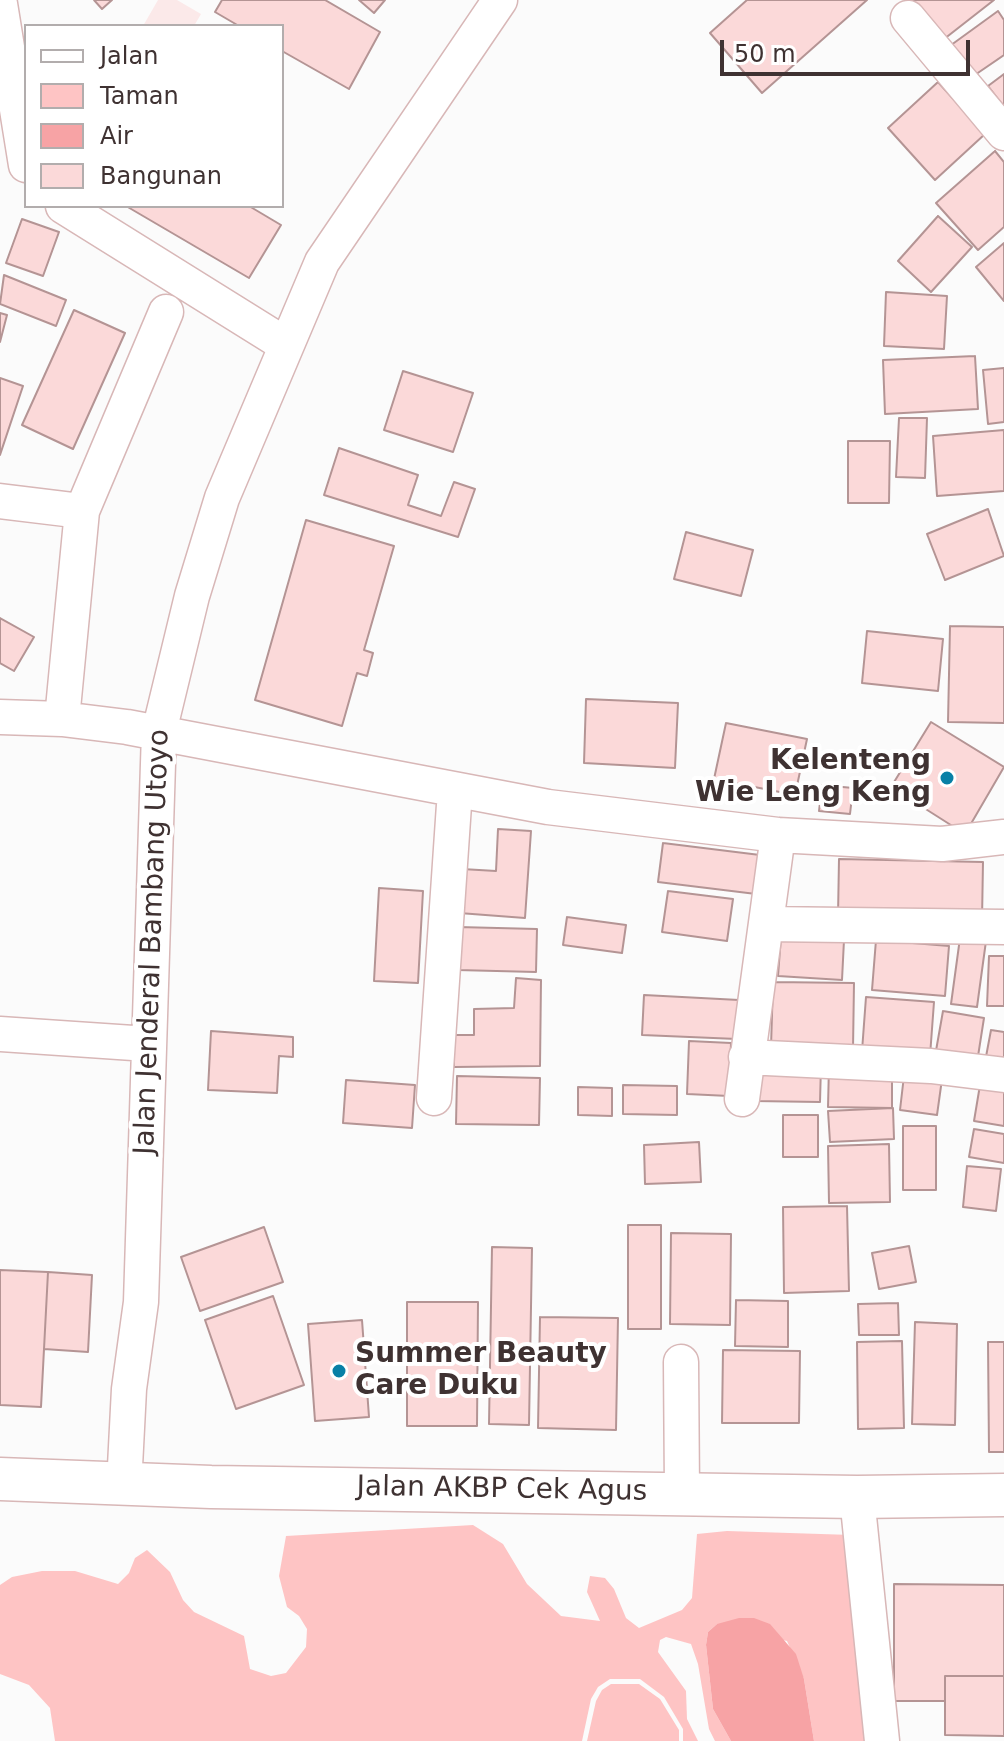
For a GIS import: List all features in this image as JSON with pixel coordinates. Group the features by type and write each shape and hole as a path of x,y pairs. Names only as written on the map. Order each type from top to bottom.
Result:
{"main road":[{"name":"Jalan AKBP Cek Agus","path":"0,1479 124,1486 857,1497 1004,1495"}],"street":[{"name":"Jalan Jenderal Bambang Utoyo","path":"124,1486 129,1389 141,1302 159,732 192,596 222,498 322,262 500,0"},
{"path":"0,4 16,162"},
{"path":"908,18 1004,133"},
{"path":"66,208 286,345"},
{"path":"62,719 82,511 166,312"},
{"path":"0,501 82,511"},
{"path":"0,717 62,719 159,732 548,807 778,835 942,844 1004,837"},
{"path":"434,1098 455,790"},
{"path":"742,1099 778,835"},
{"path":"766,924 1004,927"},
{"path":"0,1034 148,1044"},
{"path":"746,1057 931,1066 1004,1075"},
{"path":"681,1362 682,1492"},
{"path":"857,1497 882,1741"}],"shaded area":[{"path":"158,0 177,0 201,14 195,24 144,24"}],"green space":[{"path":"473,1525 503,1544 527,1584 561,1616 600,1621 587,1592 590,1576 605,1578 614,1589 626,1618 639,1628 682,1610 692,1598 697,1534 727,1531 852,1535 871,1741 814,1741 804,1679 787,1641 717,1624 708,1632 706,1645 713,1709 731,1741 715,1741 709,1729 698,1664 691,1644 666,1637 660,1640 658,1652 686,1691 687,1719 698,1741 683,1741 683,1729 664,1697 640,1679 610,1679 598,1687 591,1699 582,1741 55,1741 50,1708 29,1685 0,1674 0,1585 12,1577 42,1571 75,1571 118,1584 129,1573 135,1558 147,1550 170,1572 183,1600 194,1612 244,1636 250,1669 271,1676 286,1673 306,1647 307,1629 299,1616 287,1607 279,1576 286,1536"},
{"path":"611,1684 639,1684 660,1699 679,1730 679,1741 587,1741 596,1701 602,1690"}],"water":[{"path":"739,1618 754,1618 770,1624 796,1654 804,1679 814,1741 731,1741 713,1709 706,1645 708,1632 717,1624"}],"building":[{"path":"94,0 112,0 102,9"},
{"path":"222,0 325,0 380,32 349,89 284,52 284,24 236,24 215,12"},
{"path":"359,0 385,0 374,13"},
{"path":"747,0 867,0 762,93 710,33"},
{"path":"994,0 939,43 908,2"},
{"path":"998,11 1004,20 1004,55 969,79 947,48"},
{"path":"1004,74 1004,107 988,86"},
{"path":"938,82 985,134 935,180 888,128"},
{"path":"995,151 1004,162 1004,227 978,250 936,203"},
{"path":"129,208 252,208 281,225 249,278"},
{"path":"938,216 972,247 931,292 898,261"},
{"path":"22,219 59,232 43,276 6,263"},
{"path":"1004,243 1004,301 976,267"},
{"path":"4,275 66,300 56,326 0,304"},
{"path":"886,292 947,296 944,349 884,346"},
{"path":"74,310 125,333 73,449 22,425"},
{"path":"0,313 7,315 0,342"},
{"path":"975,356 978,409 885,414 883,360"},
{"path":"1004,368 1004,422 988,424 983,370"},
{"path":"403,371 473,393 453,452 384,430"},
{"path":"0,378 23,386 0,455"},
{"path":"899,418 927,418 925,478 896,477"},
{"path":"1004,430 1004,491 937,496 933,436"},
{"path":"848,441 890,441 889,503 848,503"},
{"path":"339,448 418,475 408,505 441,516 454,482 475,489 458,537 324,495"},
{"path":"988,509 1004,556 945,580 927,534"},
{"path":"306,520 394,546 364,650 373,653 367,676 357,673 342,726 255,700"},
{"path":"686,532 753,550 741,596 674,579"},
{"path":"0,618 34,637 14,671 0,663"},
{"path":"950,626 1004,627 1004,723 948,722"},
{"path":"867,631 943,639 938,691 862,683"},
{"path":"586,699 678,703 675,768 584,763"},
{"name":"Kelenteng Wie Leng Keng","path":"931,722 1004,767 965,834 891,787"},
{"path":"726,723 807,739 795,795 714,779"},
{"path":"822,785 853,788 850,814 819,811"},
{"path":"498,829 531,831 525,918 459,913 462,869 496,871"},
{"path":"663,843 760,855 756,894 658,882"},
{"path":"839,859 983,862 982,920 838,916"},
{"path":"379,888 423,891 418,983 374,981"},
{"path":"668,891 733,899 727,941 662,932"},
{"path":"567,917 626,925 622,953 563,945"},
{"path":"458,927 537,929 536,972 457,970"},
{"path":"781,936 844,940 842,980 778,976"},
{"path":"960,938 986,941 977,1007 951,1004"},
{"path":"876,940 949,946 945,996 872,990"},
{"path":"989,956 1004,956 1004,1006 987,1006"},
{"path":"516,978 541,980 540,1066 454,1067 454,1035 474,1035 474,1009 514,1008"},
{"path":"773,982 854,983 853,1049 771,1047"},
{"path":"644,995 739,1000 737,1039 642,1035"},
{"path":"866,997 934,1002 930,1056 862,1051"},
{"path":"943,1011 984,1018 976,1069 934,1062"},
{"path":"991,1030 1004,1032 1004,1065 985,1062"},
{"path":"211,1031 293,1037 293,1057 279,1056 277,1093 208,1090"},
{"path":"689,1041 731,1043 729,1096 687,1094"},
{"path":"755,1064 821,1065 820,1102 754,1101"},
{"path":"829,1065 892,1067 892,1108 828,1107"},
{"path":"905,1067 943,1072 937,1115 900,1110"},
{"path":"457,1076 540,1078 539,1125 456,1124"},
{"path":"981,1079 1004,1083 1004,1126 974,1121"},
{"path":"346,1080 415,1085 412,1128 343,1123"},
{"path":"623,1085 677,1086 677,1115 623,1114"},
{"path":"578,1087 612,1088 612,1116 578,1115"},
{"path":"893,1108 894,1139 830,1142 828,1111"},
{"path":"783,1115 818,1115 818,1157 783,1157"},
{"path":"903,1126 936,1126 936,1190 903,1190"},
{"path":"974,1129 1004,1134 1004,1163 969,1157"},
{"path":"699,1142 701,1182 645,1184 644,1145"},
{"path":"889,1144 890,1202 829,1203 828,1146"},
{"path":"967,1166 1001,1169 996,1211 963,1207"},
{"path":"847,1206 849,1291 784,1293 783,1207"},
{"path":"628,1225 661,1225 661,1329 628,1329"},
{"path":"264,1227 283,1282 200,1311 181,1257"},
{"path":"671,1233 731,1234 730,1325 670,1324"},
{"path":"909,1246 916,1282 879,1289 872,1253"},
{"path":"492,1247 532,1248 529,1425 489,1424"},
{"path":"0,1270 48,1272 41,1407 0,1405"},
{"path":"48,1272 92,1275 88,1352 44,1349"},
{"path":"273,1296 304,1385 236,1409 205,1320"},
{"path":"736,1300 788,1301 788,1347 735,1346"},
{"path":"407,1302 478,1302 477,1426 407,1426"},
{"path":"898,1303 899,1335 859,1335 858,1304"},
{"path":"540,1317 618,1318 616,1430 538,1428"},
{"name":"Summer Beauty Care Duku","path":"362,1320 369,1417 315,1421 308,1324"},
{"path":"915,1322 957,1324 955,1425 912,1424"},
{"path":"902,1341 904,1428 858,1429 857,1342"},
{"path":"988,1342 1004,1342 1004,1452 989,1452"},
{"path":"723,1350 800,1351 799,1423 722,1423"},
{"path":"894,1584 1004,1585 1004,1676 945,1676 945,1701 894,1701"},
{"path":"945,1676 1004,1676 1004,1736 945,1735"}],"place":[{"name":"Kelenteng Wie Leng Keng","path":"947,778"},
{"name":"Summer Beauty Care Duku","path":"339,1371"}]}
